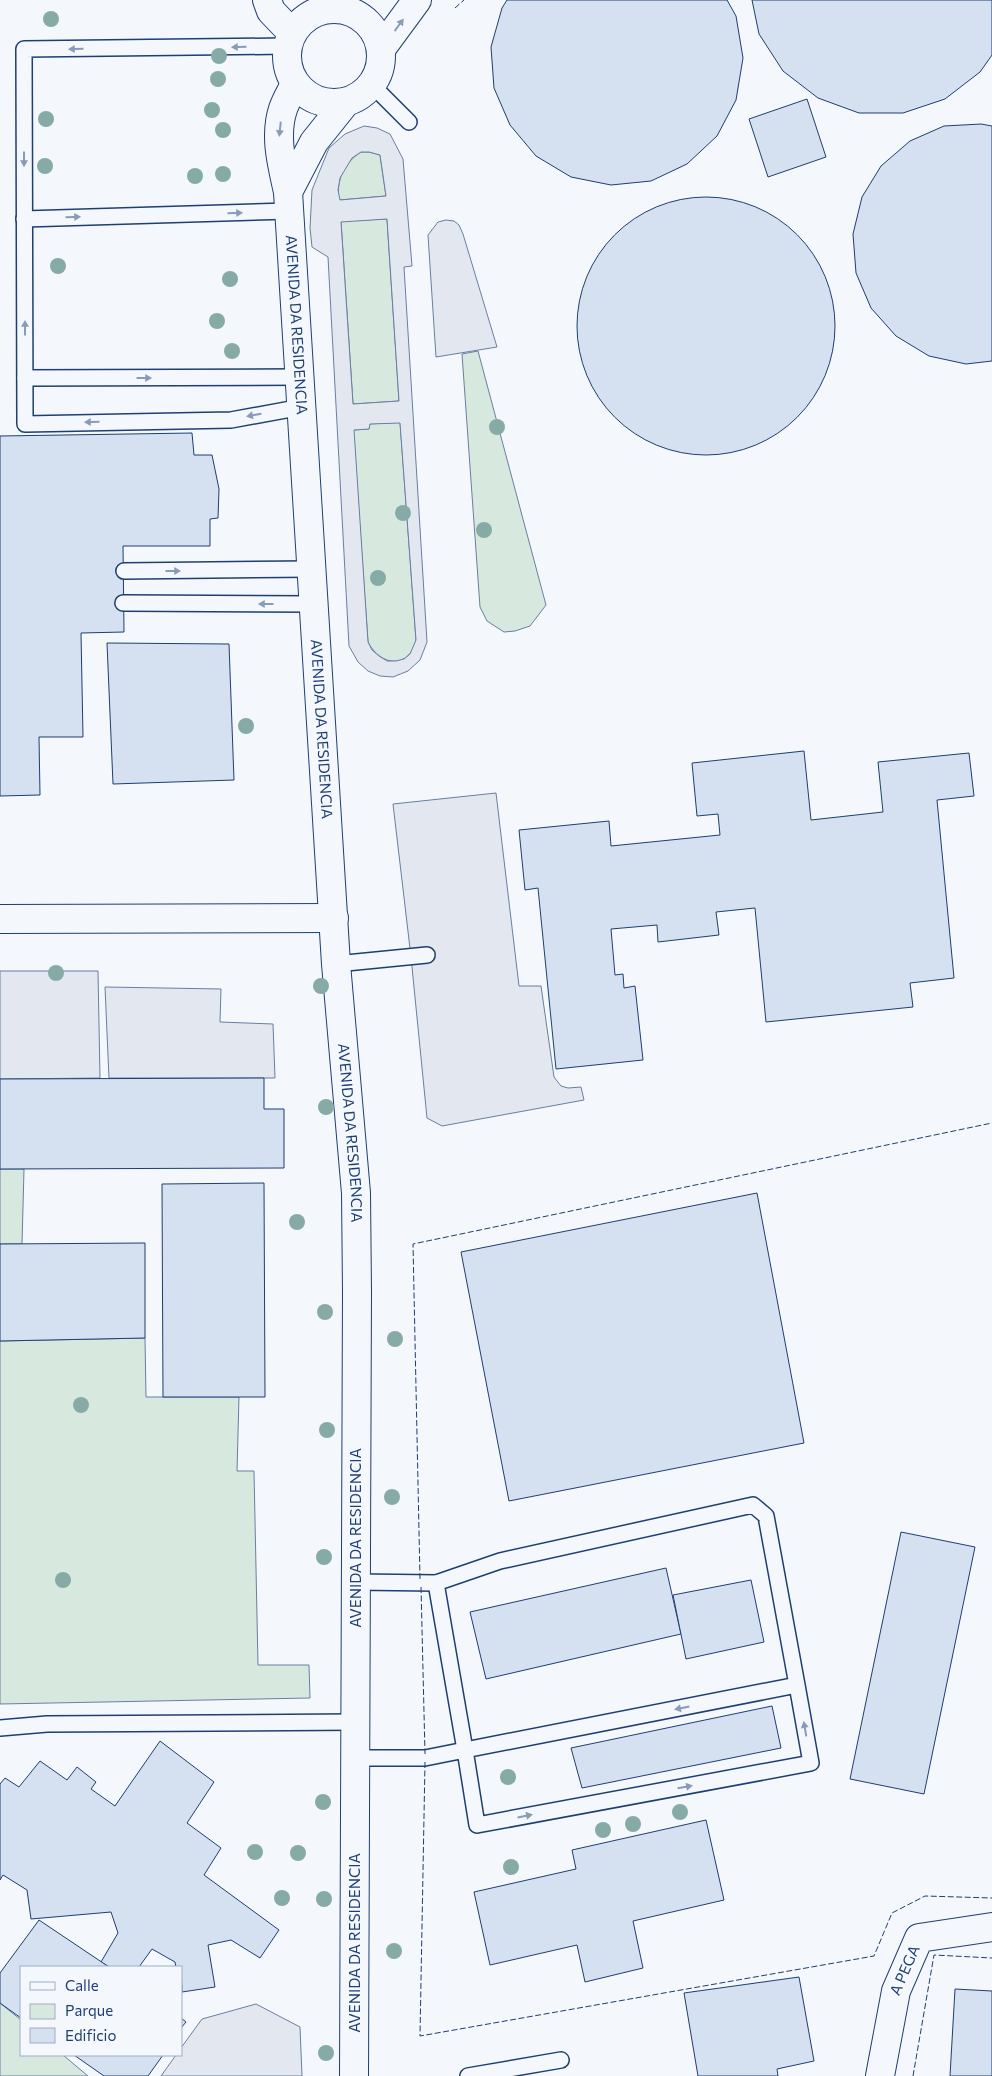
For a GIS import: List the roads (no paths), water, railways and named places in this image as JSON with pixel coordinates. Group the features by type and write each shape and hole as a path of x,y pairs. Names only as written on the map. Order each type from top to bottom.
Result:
{"street":[{"path":"267,0 290,40"},
{"path":"288,202 314,142 346,102 360,95 370,84 378,70 381,49 417,0"},
{"path":"346,102 326,102 311,97 295,84 288,65 290,40 302,20 317,11 342,5 362,18 375,33 381,49"},
{"name":"AVENIDA DA RESIDENCIA","path":"295,84 283,109 279,132 288,202 315,604 336,964 356,1193 354,2076"},
{"path":"0,919 334,918"},
{"name":"A PEGA","path":"880,2076 896,1991 919,1938 992,1927"}],"lane":[{"path":"290,40 24,49 25,424 231,420 302,407"},
{"path":"370,84 409,122"},
{"path":"24,219 288,202"},
{"path":"25,378 300,377"},
{"path":"124,571 312,570"},
{"path":"123,603 315,604"},
{"path":"336,964 428,955"},
{"path":"356,1582 436,1583 500,1561 753,1505 766,1516 811,1763 477,1825 436,1583"},
{"path":"355,1758 425,1758 797,1685"},
{"path":"0,1728 47,1724 356,1722"},
{"path":"468,2076 561,2060"}]}
